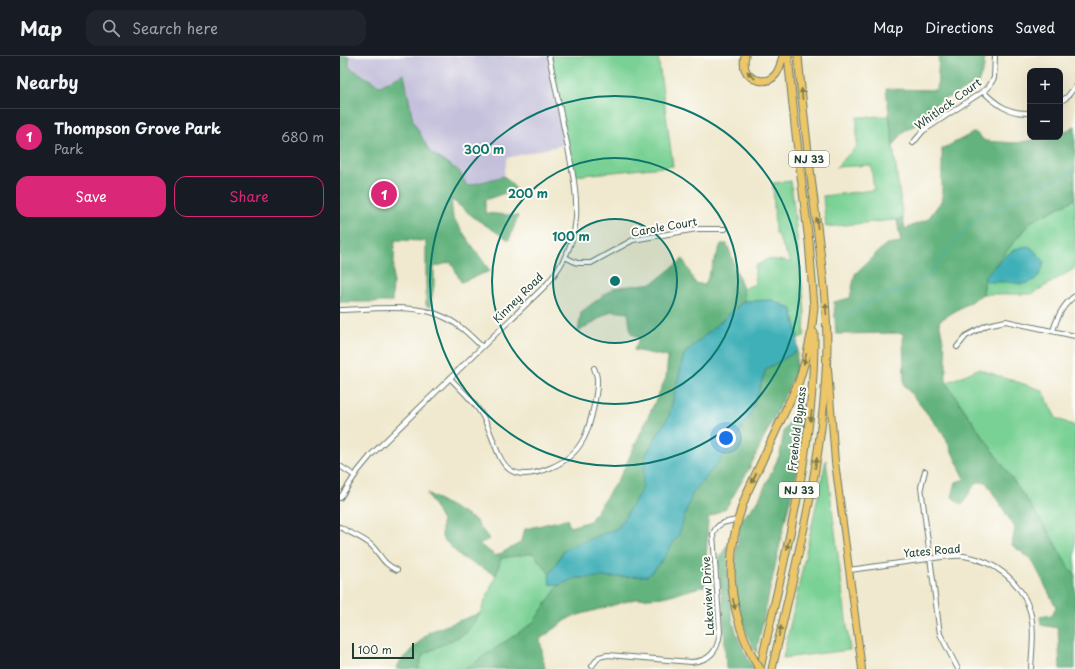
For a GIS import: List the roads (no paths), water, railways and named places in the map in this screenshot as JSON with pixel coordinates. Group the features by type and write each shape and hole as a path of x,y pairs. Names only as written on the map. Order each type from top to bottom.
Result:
{"highway":[{"path":"745,56 744,66 747,72 755,79 762,81 772,78 778,72 783,56"},
{"name":"NJ 33","path":"788,56 809,242 814,307"},
{"name":"NJ 33","path":"798,56 824,290 827,348"},
{"path":"760,669 753,658 738,620 732,589 731,556 737,520 747,493 799,381 811,335 814,307"},
{"name":"Freehold Bypass","path":"760,669 806,452 813,392 814,307"},
{"name":"Freehold Bypass","path":"772,669 813,481 821,430 827,348"}],"main road":[{"path":"827,348 835,462 862,669"}],"street":[{"name":"Kinney Road","path":"340,498 372,454 546,285 557,272 565,257 575,227 577,200 570,157 549,56"},
{"name":"Whitlock Court","path":"913,143 922,131 983,91 991,84 994,78 995,56"},
{"path":"1063,99 1075,87"},
{"path":"983,91 991,100 1001,107 1012,112 1027,113"},
{"name":"Carole Court","path":"565,257 578,263 591,263 597,261 627,242 634,240 697,229 725,230"},
{"path":"1052,331 1057,317 1063,308 1075,296"},
{"path":"340,310 410,309 431,312 447,318 459,326 482,347"},
{"path":"957,347 966,336 988,324 995,322 1006,321 1075,336"},
{"path":"450,378 480,411 496,451 503,463 521,474 530,474 561,463 573,454 582,443 589,425 597,387 597,376 594,368"},
{"path":"340,466 355,476"},
{"path":"925,471 921,487 940,634 958,669"},
{"name":"Lakeview Drive","path":"592,666 599,657 608,655 690,662 700,662 709,658 715,650 720,632 713,534 715,528 720,524 737,520"},
{"path":"340,527 366,541 386,564 397,570"},
{"name":"Yates Road","path":"849,570 962,556 981,560 993,565 1007,575 1018,587 1030,612 1033,634 1031,669"}],"water":[{"path":"1026,246 1031,247 1044,261 1042,270 1038,277 1027,284 988,282 984,278 994,266 1008,254 1017,248"},
{"path":"772,300 792,309 798,338 797,351 766,369 751,413 730,448 692,494 679,534 661,562 648,576 576,578 559,585 550,584 549,575 565,549 618,528 642,489 646,454 669,416 684,354 744,301"}],"waterway":[{"path":"835,319 858,309 865,308 868,302 878,300 883,295 897,293 924,279 975,219 1075,170"},
{"path":"795,326 803,324"}],"place":[{"name":"Thompson Grove Park","path":"384,194"}]}
